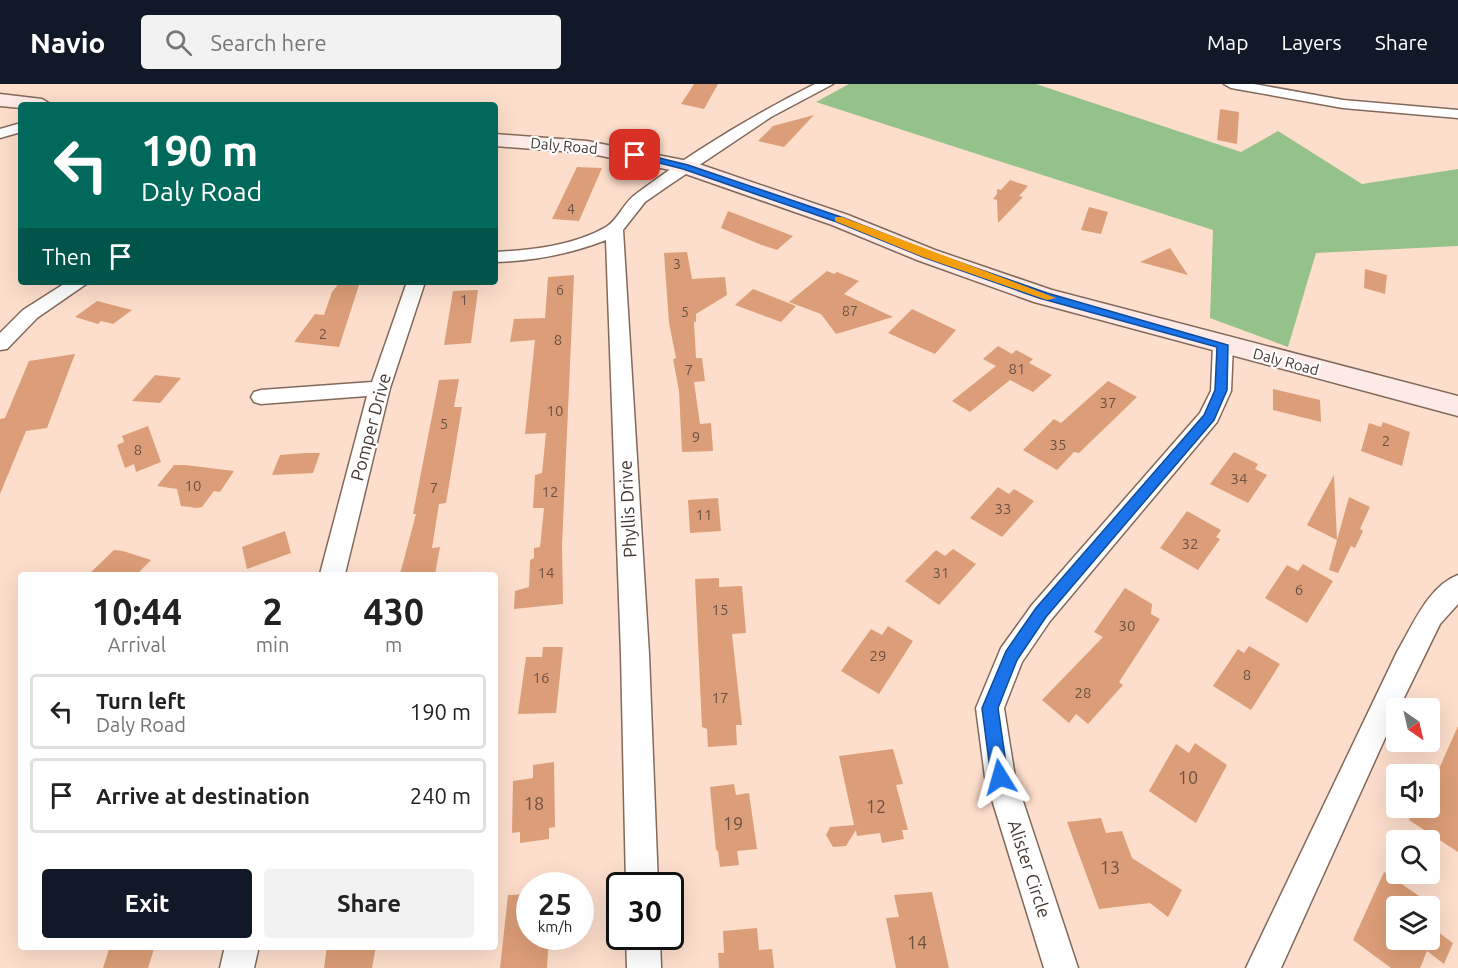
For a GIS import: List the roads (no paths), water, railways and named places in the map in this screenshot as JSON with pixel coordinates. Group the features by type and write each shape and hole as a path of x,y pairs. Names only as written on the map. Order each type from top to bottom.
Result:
{"street":[{"path":"498,256 553,251 587,243 614,230 639,199 685,166 766,114 826,84"},
{"path":"1231,84 1342,104 1458,114"},
{"path":"0,100 18,102"},
{"path":"0,134 18,128"},
{"name":"Daly Road","path":"498,140 587,147 685,166 840,220 926,255 1043,296 1458,406"},
{"name":"Phyllis Drive","path":"614,230 635,654 642,872"},
{"path":"0,344 30,314 75,285"},
{"name":"Pomper Drive","path":"333,572 380,388 415,285"},
{"name":"Alister Circle","path":"1061,968 1000,777 990,708 1011,656 1041,613 1209,417 1221,390 1223,345"},
{"path":"261,397 380,388"},
{"path":"1263,968 1407,661 1431,616 1458,586"},
{"path":"237,968 241,950"},
{"path":"643,950 644,968"}]}
